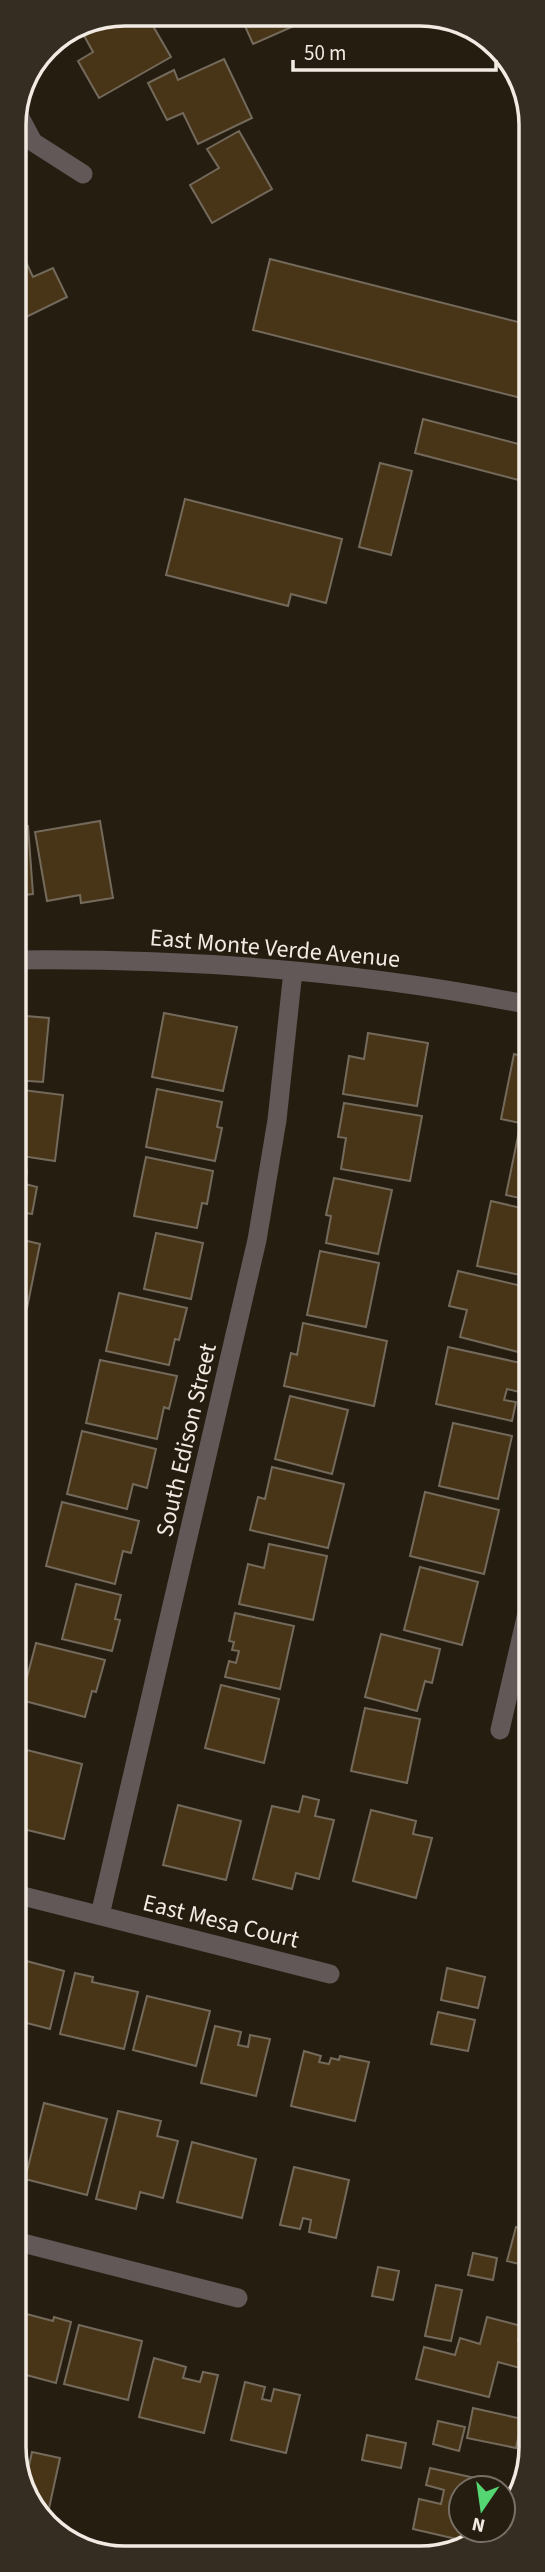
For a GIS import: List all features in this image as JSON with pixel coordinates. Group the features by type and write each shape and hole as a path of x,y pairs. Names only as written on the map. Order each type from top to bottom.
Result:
{"street":[{"path":"26,129 33,142 83,174"},
{"name":"East Monte Verde Avenue","path":"26,960 177,962 293,971 410,984 519,1003"},
{"name":"South Edison Street","path":"100,1915 257,1240 277,1120 293,971"},
{"path":"499,1730 519,1646"},
{"name":"East Mesa Court","path":"26,1898 330,1974"},
{"path":"26,2244 238,2298"}],"building":[{"path":"153,26 171,57 99,98 78,61 93,52 84,35 93,31 112,27"},
{"path":"245,26 294,26 253,44"},
{"path":"224,59 252,118 198,144 183,113 167,120 148,83 174,70 178,80"},
{"path":"239,131 272,189 212,223 190,185 219,168 207,149"},
{"path":"270,259 519,322 519,397 253,330"},
{"path":"26,262 33,277 53,268 67,297 26,317"},
{"path":"423,419 519,444 519,480 415,453"},
{"path":"380,463 412,471 391,555 359,547"},
{"path":"185,499 342,539 326,603 291,594 288,606 166,575"},
{"path":"100,821 113,898 81,903 80,895 47,901 35,832"},
{"path":"26,826 33,894 26,895"},
{"path":"164,1013 237,1027 223,1091 152,1077"},
{"path":"26,1016 49,1018 43,1082 26,1081"},
{"path":"368,1033 428,1043 417,1106 343,1094 349,1056 364,1059"},
{"path":"514,1054 519,1055 519,1123 501,1119"},
{"path":"157,1089 222,1102 217,1127 222,1128 215,1161 146,1147"},
{"path":"26,1090 63,1095 55,1161 26,1157"},
{"path":"344,1103 422,1116 410,1181 341,1169 346,1138 338,1137"},
{"path":"519,1131 519,1198 506,1195"},
{"path":"146,1157 213,1171 207,1204 202,1203 197,1228 134,1216"},
{"path":"334,1178 392,1190 378,1254 326,1243 331,1216 326,1215"},
{"path":"26,1184 37,1187 32,1214 26,1213"},
{"path":"491,1201 519,1207 519,1275 477,1266"},
{"path":"156,1233 203,1243 191,1299 144,1289"},
{"path":"26,1241 40,1244 26,1308"},
{"path":"320,1251 379,1263 366,1327 307,1315"},
{"path":"458,1271 519,1285 519,1352 460,1337 467,1310 449,1306"},
{"path":"119,1293 187,1308 179,1340 175,1339 169,1365 106,1351"},
{"path":"303,1323 387,1341 374,1406 284,1386 291,1353 297,1355"},
{"path":"448,1347 519,1363 519,1392 507,1389 504,1400 516,1402 512,1421 436,1404"},
{"path":"100,1360 177,1376 169,1409 164,1407 157,1439 86,1423"},
{"path":"290,1396 348,1410 332,1474 275,1459"},
{"path":"453,1423 512,1436 498,1499 439,1486"},
{"path":"82,1431 156,1449 147,1488 133,1484 127,1509 67,1494"},
{"path":"272,1467 344,1484 328,1548 250,1530 258,1497 265,1499"},
{"path":"425,1492 499,1510 484,1574 410,1556"},
{"path":"62,1502 139,1521 131,1553 123,1551 115,1584 46,1566"},
{"path":"269,1544 327,1556 313,1620 239,1604 248,1564 264,1568"},
{"path":"420,1567 478,1582 462,1645 404,1630"},
{"path":"76,1584 121,1595 115,1619 120,1620 112,1651 62,1639"},
{"path":"235,1613 294,1626 280,1689 225,1677 229,1661 236,1663 239,1651 232,1650 234,1642 229,1641"},
{"path":"381,1634 440,1649 432,1683 425,1681 417,1711 365,1697"},
{"path":"36,1643 105,1660 96,1692 92,1691 85,1717 26,1701 26,1681"},
{"path":"221,1685 279,1699 264,1763 205,1748"},
{"path":"365,1708 420,1719 407,1783 351,1771"},
{"path":"26,1750 82,1764 64,1839 26,1830"},
{"path":"303,1796 319,1800 315,1816 334,1820 319,1879 296,1873 292,1889 253,1879 272,1806 299,1812"},
{"path":"178,1805 241,1821 226,1880 163,1865"},
{"path":"371,1810 416,1821 413,1834 432,1838 416,1898 353,1881"},
{"path":"26,1961 64,1971 50,2029 26,2023"},
{"path":"447,1968 485,1977 478,2008 441,2000"},
{"path":"75,1973 93,1977 92,1982 138,1992 124,2049 60,2034"},
{"path":"147,1996 210,2011 196,2066 133,2050"},
{"path":"438,2012 475,2020 468,2051 431,2044"},
{"path":"215,2026 241,2032 238,2045 248,2047 250,2035 270,2039 256,2096 201,2083"},
{"path":"304,2051 321,2056 319,2062 329,2064 331,2058 339,2060 340,2056 369,2062 355,2121 291,2106"},
{"path":"44,2103 107,2119 87,2195 26,2179"},
{"path":"118,2111 161,2121 157,2136 178,2141 163,2198 140,2192 136,2209 96,2199"},
{"path":"192,2142 256,2159 242,2218 177,2202"},
{"path":"294,2167 349,2180 336,2238 309,2232 311,2220 303,2218 300,2229 280,2225"},
{"path":"516,2227 519,2228 519,2264 507,2261"},
{"path":"473,2253 497,2258 493,2280 468,2275"},
{"path":"378,2267 399,2271 393,2300 372,2296"},
{"path":"436,2285 462,2290 451,2341 425,2336"},
{"path":"26,2314 53,2321 54,2317 71,2322 56,2383 26,2375"},
{"path":"487,2317 519,2325 519,2368 498,2362 489,2397 416,2379 424,2347 455,2355 460,2338 480,2344"},
{"path":"79,2325 142,2341 128,2400 64,2384"},
{"path":"154,2358 186,2367 183,2378 200,2382 203,2372 218,2375 204,2433 139,2417"},
{"path":"245,2382 265,2387 262,2399 271,2401 274,2389 300,2395 286,2453 231,2440"},
{"path":"473,2408 519,2418 516,2448 467,2438"},
{"path":"438,2421 465,2427 459,2451 433,2444"},
{"path":"367,2435 406,2443 401,2468 362,2460"},
{"path":"32,2452 60,2458 49,2509 36,2491 29,2467"},
{"path":"430,2468 457,2474 447,2474 447,2537 413,2529 419,2499 441,2504 444,2490 426,2485"}]}
